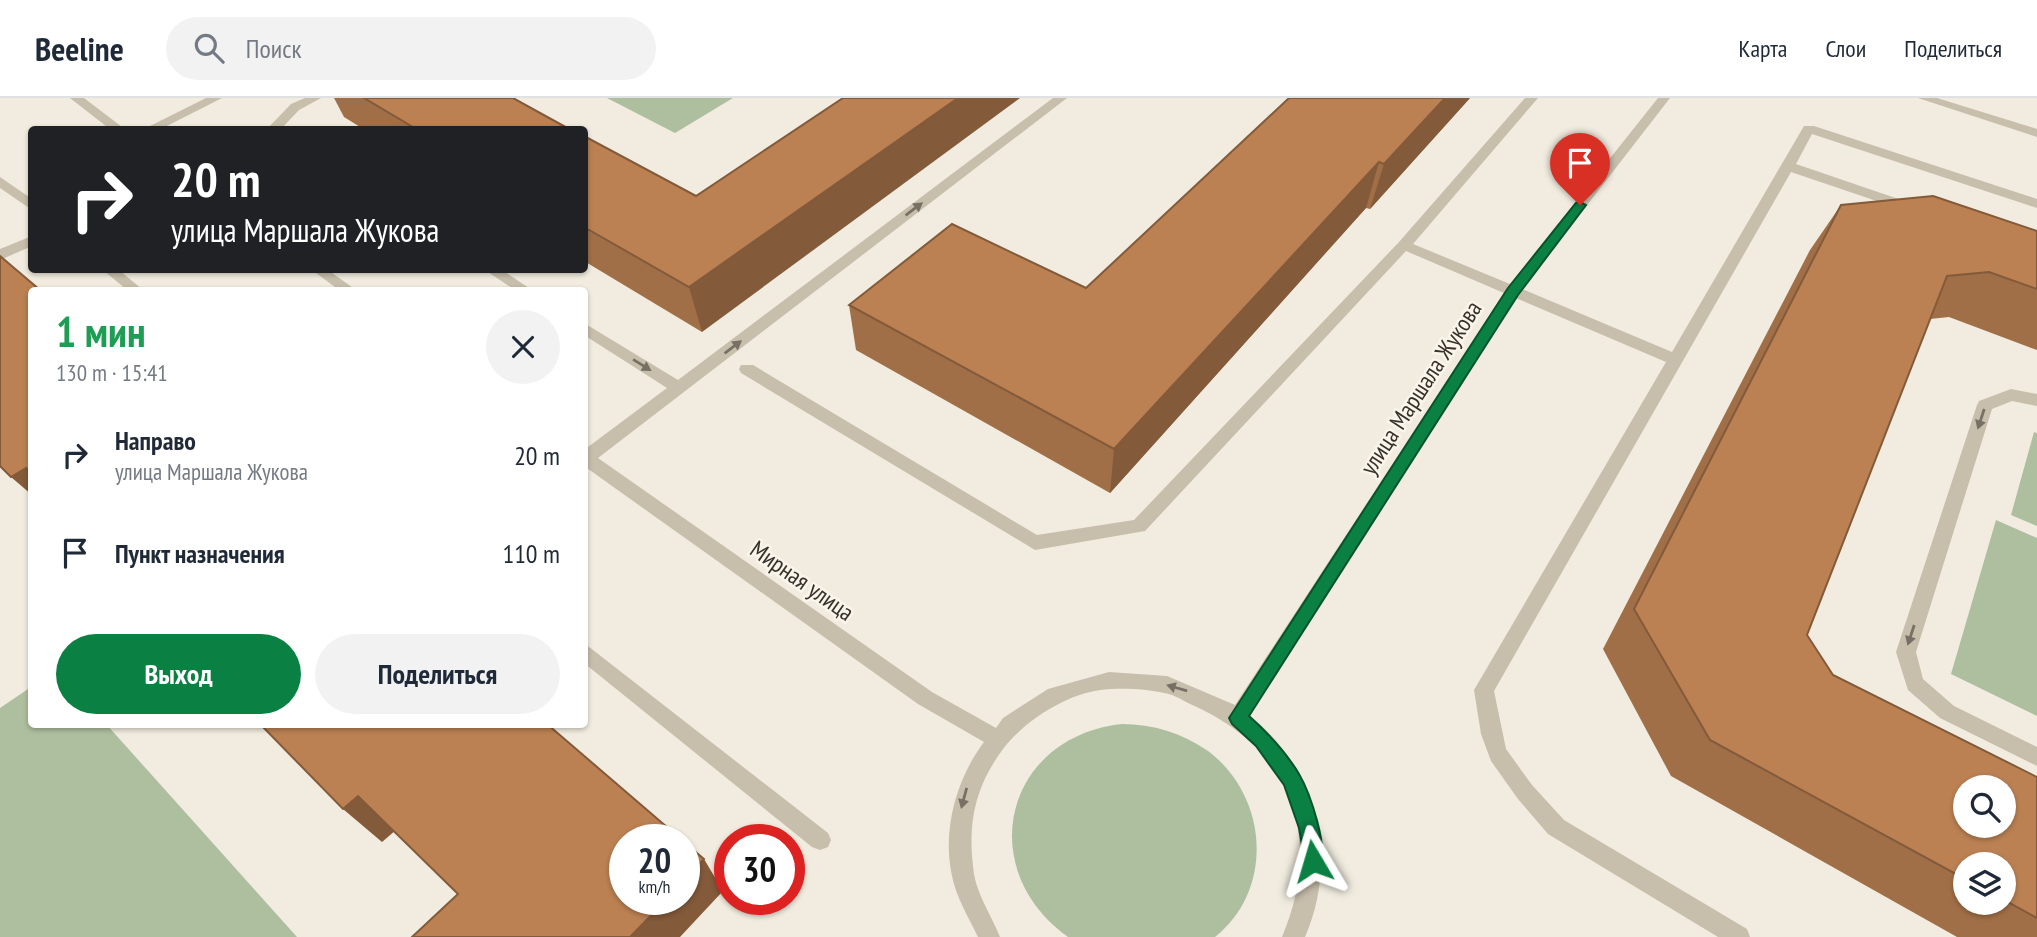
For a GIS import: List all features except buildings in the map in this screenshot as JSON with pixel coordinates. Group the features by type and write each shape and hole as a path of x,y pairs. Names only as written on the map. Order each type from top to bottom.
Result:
{"street":[{"path":"76,98 114,126"},
{"path":"156,126 216,98"},
{"path":"276,126 295,107 315,98"},
{"path":"588,456 1060,98"},
{"path":"747,369 1035,543 1139,526 1404,245 1532,98"},
{"name":"улица Маршала Жукова","path":"1238,718 1513,291 1664,98"},
{"path":"1924,98 2037,133"},
{"path":"1739,937 1556,827 1525,792 1498,754 1491,734 1484,690 1809,129 2037,204"},
{"path":"1788,166 1932,215"},
{"path":"0,181 28,203"},
{"path":"0,255 28,242"},
{"path":"1404,245 1675,360"},
{"path":"114,273 132,287"},
{"path":"324,273 344,287"},
{"path":"497,273 520,287"},
{"path":"588,331 678,388"},
{"path":"2037,400 2011,394 1985,405 1906,652 1915,684 1947,712 2037,757"},
{"name":"Мирная улица","path":"588,460 925,698 995,738"},
{"path":"588,654 820,841"},
{"path":"989,937 973,908 962,875 959,825 971,778 995,738 1017,716 1050,696 1086,684 1118,680 1149,681 1188,691 1217,704 1263,740 1283,766 1309,828 1313,870 1301,934"}],"green space":[{"path":"607,98 733,98 675,133"},
{"path":"2034,432 2037,433 2037,526 2011,515"},
{"path":"1996,520 2037,538 2037,716 1951,674"},
{"path":"28,689 28,728 110,728 297,937 0,937 0,708"},
{"path":"1122,724 1167,731 1188,739 1208,751 1228,770 1243,792 1257,843 1255,869 1248,894 1234,917 1215,937 1068,937 1038,909 1020,877 1012,843 1015,810 1028,779 1050,753 1082,734"}],"route":[{"path":"1313,861 1309,828 1292,780 1263,740 1238,718 1513,291 1580,205"}]}
